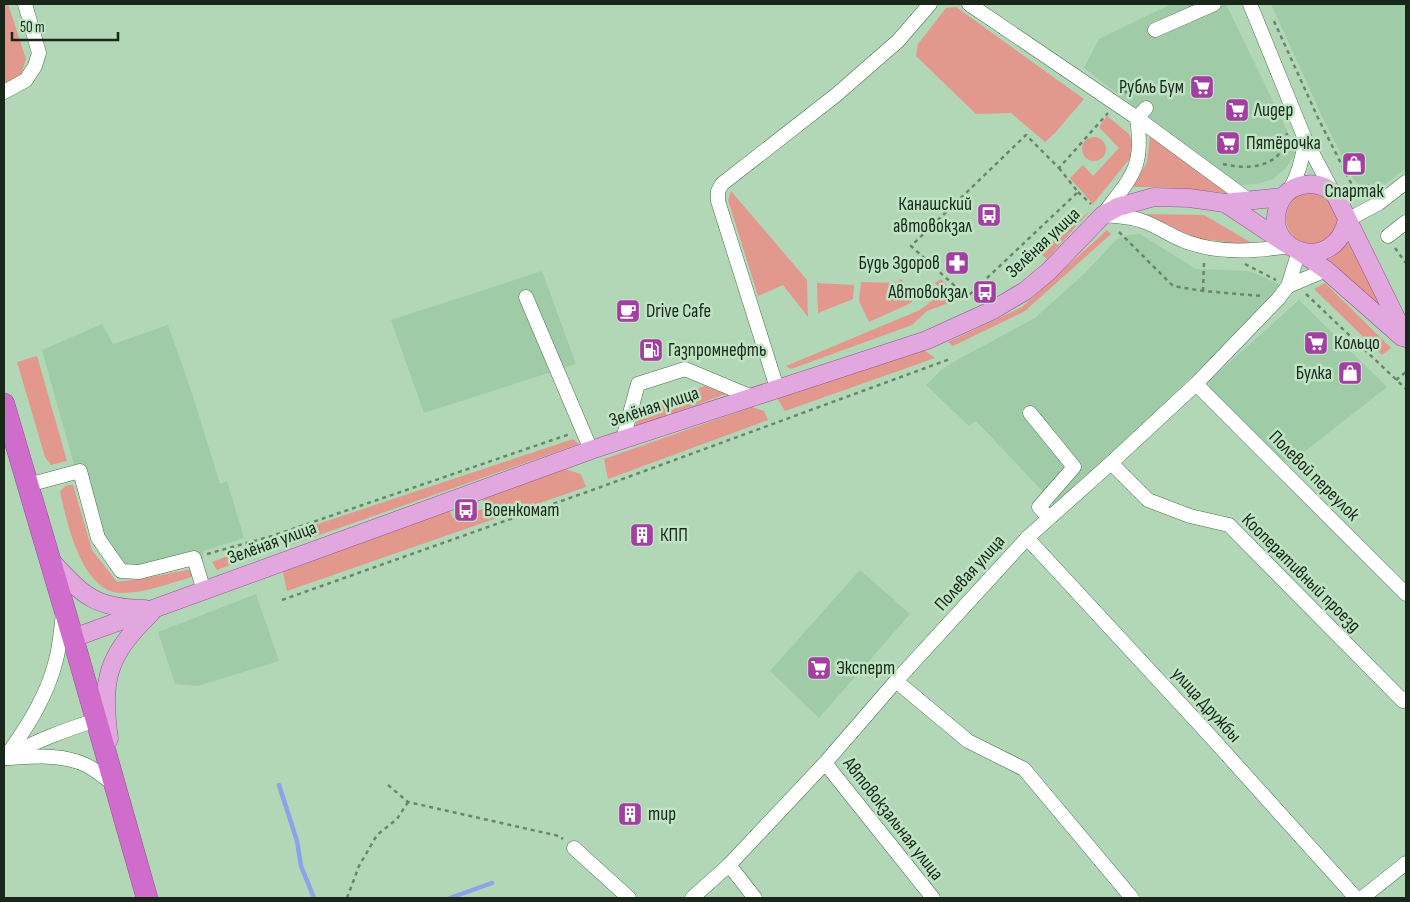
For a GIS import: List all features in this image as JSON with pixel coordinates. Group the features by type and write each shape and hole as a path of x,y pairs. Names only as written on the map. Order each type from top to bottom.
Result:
{"highway":[{"path":"4,404 147,898"}],"main road":[{"path":"1347,220 1344,231 1332,247 1321,252 1310,253 1294,248 1282,238 1276,220 1279,204 1286,194 1297,186 1314,184 1324,186 1335,194 1406,336"},
{"name":"Зелёная улица","path":"73,638 590,450 927,340 994,310 1025,291 1050,271 1103,216 1118,207 1154,197 1189,198 1225,203 1250,201 1286,194"},
{"name":"Зелёная улица","path":"1225,203 1326,270 1406,336"},
{"path":"51,561 78,590 93,600 108,606 155,609"},
{"path":"115,785 105,709 106,685 111,666 120,648 135,629 155,609"}],"street":[{"path":"4,92 26,80 36,66 39,53 25,4"},
{"path":"777,388 718,201 718,191 722,184 836,95 898,41 930,4"},
{"path":"969,4 1116,104 1142,113 1250,201"},
{"path":"1155,30 1214,4"},
{"path":"1250,4 1303,133 1335,194"},
{"path":"1103,216 1134,174 1139,152 1142,113"},
{"path":"1286,194 1302,166 1303,133"},
{"path":"1347,220 1378,203 1406,182"},
{"path":"1103,216 1131,217 1185,242 1205,248 1233,251 1294,248"},
{"path":"1388,236 1406,222"},
{"name":"Полевая улица","path":"692,898 729,864 825,762 896,681 1027,538 1111,464 1196,384 1278,299 1288,286 1294,248"},
{"name":"Полевая улица","path":"1288,286 1326,270"},
{"path":"526,297 590,450"},
{"path":"623,439 638,384 685,369 752,397"},
{"name":"Полевой переулок","path":"1196,384 1406,594"},
{"path":"1030,413 1074,467 1039,507 1049,518"},
{"name":"Кооперативный проезд","path":"1111,464 1148,500 1190,516 1229,525 1404,700"},
{"path":"28,485 80,471 98,538 121,571 139,572 194,558 204,591"},
{"name":"улица Дружбы","path":"1027,538 1212,738 1356,898"},
{"path":"4,759 27,727 46,690 57,658 64,606"},
{"path":"896,681 968,742 1024,769 1132,898"},
{"path":"4,759 30,744 96,720"},
{"path":"4,759 41,756 68,758 87,766 115,785"},
{"name":"Автовокзальная улица","path":"825,762 933,898"},
{"path":"574,848 629,898"},
{"path":"1362,898 1406,863"},
{"path":"729,864 755,898"}],"path":[{"path":"1274,21 1318,118 1353,187 1373,197 1378,203"},
{"path":"1059,168 1135,82 1142,113"},
{"path":"1216,162 1238,167 1259,166 1276,158 1288,132 1303,133"},
{"path":"1026,135 1059,168 1078,192 967,297 911,246 1026,135"},
{"path":"1118,232 1173,286 1203,291 1272,296 1278,299 1308,296"},
{"path":"1388,236 1406,263"},
{"path":"1203,291 1204,263"},
{"path":"1288,286 1308,296 1406,389"},
{"path":"282,600 950,359"},
{"path":"1396,380 1406,372"},
{"path":"194,558 272,536 582,430"},
{"path":"388,785 408,802 559,836 574,848"},
{"path":"347,898 359,866 377,835 397,819 408,802"}],"shaded area":[{"path":"4,4 8,4 26,59 21,74 4,84"},
{"path":"1171,4 1226,4 1297,151 1287,167 1273,179 1257,184 1237,185 1084,68 1099,39"},
{"path":"1271,4 1406,4 1406,168 1373,194 1354,180 1321,114"},
{"path":"956,7 1084,99 1045,142 1011,113 976,114 916,56 918,44 946,8"},
{"path":"1107,116 1129,134 1132,143 1131,157 1093,204 1070,178 1083,165 1093,176 1119,148 1099,127"},
{"path":"1150,136 1229,193 1161,187 1133,187 1147,162"},
{"path":"1094,137 1103,140 1106,149 1103,158 1094,161 1085,158 1082,149 1085,140"},
{"path":"731,191 807,280 808,317 783,285 758,296 728,200"},
{"path":"1312,192 1322,194 1330,200 1336,208 1338,218 1336,228 1330,236 1322,242 1312,244 1302,242 1294,236 1288,228 1286,218 1288,208 1294,200 1302,194"},
{"path":"1090,211 1047,259 1040,253"},
{"path":"1146,214 1204,215 1255,245 1193,238"},
{"path":"1107,230 1111,234 1025,311 953,346 948,342 1022,307"},
{"path":"1140,234 1196,269 1249,271 1279,284 1275,293 1259,311 1068,495 1054,505 976,421 969,426 926,385 941,370 955,361 1035,318 1085,273 1116,240 1128,235"},
{"path":"1347,237 1394,323 1321,258"},
{"path":"542,271 576,364 424,413 391,320"},
{"path":"901,279 915,296 911,303 869,322 859,301 861,282 896,283"},
{"path":"941,279 959,299 927,311 912,325 791,369 786,366 920,310 943,292 935,283"},
{"path":"817,283 854,285 853,299 818,313"},
{"path":"1325,283 1391,348 1382,355 1314,289"},
{"path":"1299,300 1387,387 1290,463 1281,459 1209,388 1210,380"},
{"path":"102,324 113,344 168,325 192,393 220,484 227,481 244,538 203,551 203,559 119,578 96,544 42,350"},
{"path":"924,350 935,358 785,411 777,398"},
{"path":"37,356 67,461 51,465 45,457 17,362"},
{"path":"705,386 726,394 635,427 641,408"},
{"path":"752,407 764,411 768,420 608,479 604,459"},
{"path":"573,439 579,444 288,546 291,533"},
{"path":"565,469 581,474 586,487 287,591 283,572 449,509 453,518 486,508 482,498"},
{"path":"67,485 73,485 92,550 117,582 192,569 194,576 138,592 119,593 106,589 95,580 77,552 66,519 60,491"},
{"path":"267,541 268,551 217,570 212,562"},
{"path":"860,570 910,614 819,718 770,671"},
{"path":"256,594 279,661 198,686 175,684 158,632"}],"waterway":[{"path":"279,785 297,841 301,866 314,898"},
{"path":"450,898 492,883"}],"place":[{"name":"Рубль Бум","path":"1202,87"},
{"name":"Лидер","path":"1237,110"},
{"name":"Пятёрочка","path":"1228,143"},
{"name":"Спартак","path":"1354,164"},
{"name":"Канашский автовокзал","path":"989,215"},
{"name":"Будь Здоров","path":"957,263"},
{"name":"Автовокзал","path":"985,292"},
{"name":"Drive Cafe","path":"628,311"},
{"name":"Кольцо","path":"1316,343"},
{"name":"Газпромнефть","path":"651,350"},
{"name":"Булка","path":"1350,373"},
{"name":"Военкомат","path":"466,510"},
{"name":"КПП","path":"642,535"},
{"name":"Эксперт","path":"819,668"},
{"name":"тир","path":"630,814"}]}
